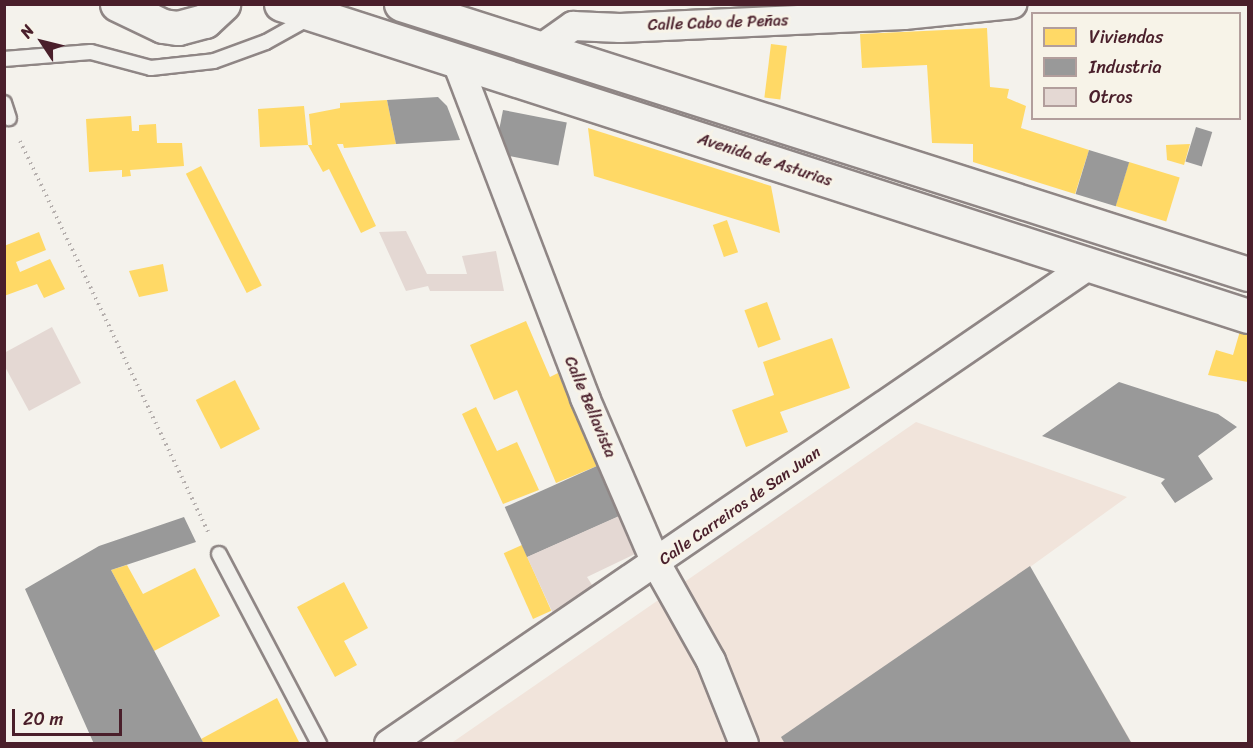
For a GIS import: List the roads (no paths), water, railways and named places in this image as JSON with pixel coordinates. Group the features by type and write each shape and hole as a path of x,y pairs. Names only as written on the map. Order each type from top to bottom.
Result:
{"main road":[{"path":"117,4 163,26 178,28 205,21 224,4"},
{"name":"Avenida de Asturias","path":"281,4 312,16 1248,316"},
{"path":"401,4 539,50 1248,274"}],"street":[{"name":"Calle Cabo de Peñas","path":"539,50 573,26 620,28 892,15 1012,4"},
{"name":"Calle Bellavista","path":"457,62 585,398 656,563 711,661 744,744"},
{"name":"Calle Carreiros de San Juan","path":"389,744 1089,265"}],"lane":[{"path":"4,59 91,52 151,68 214,61 266,42 312,16"},
{"path":"4,103 9,118"},
{"path":"219,554 319,744"}]}
